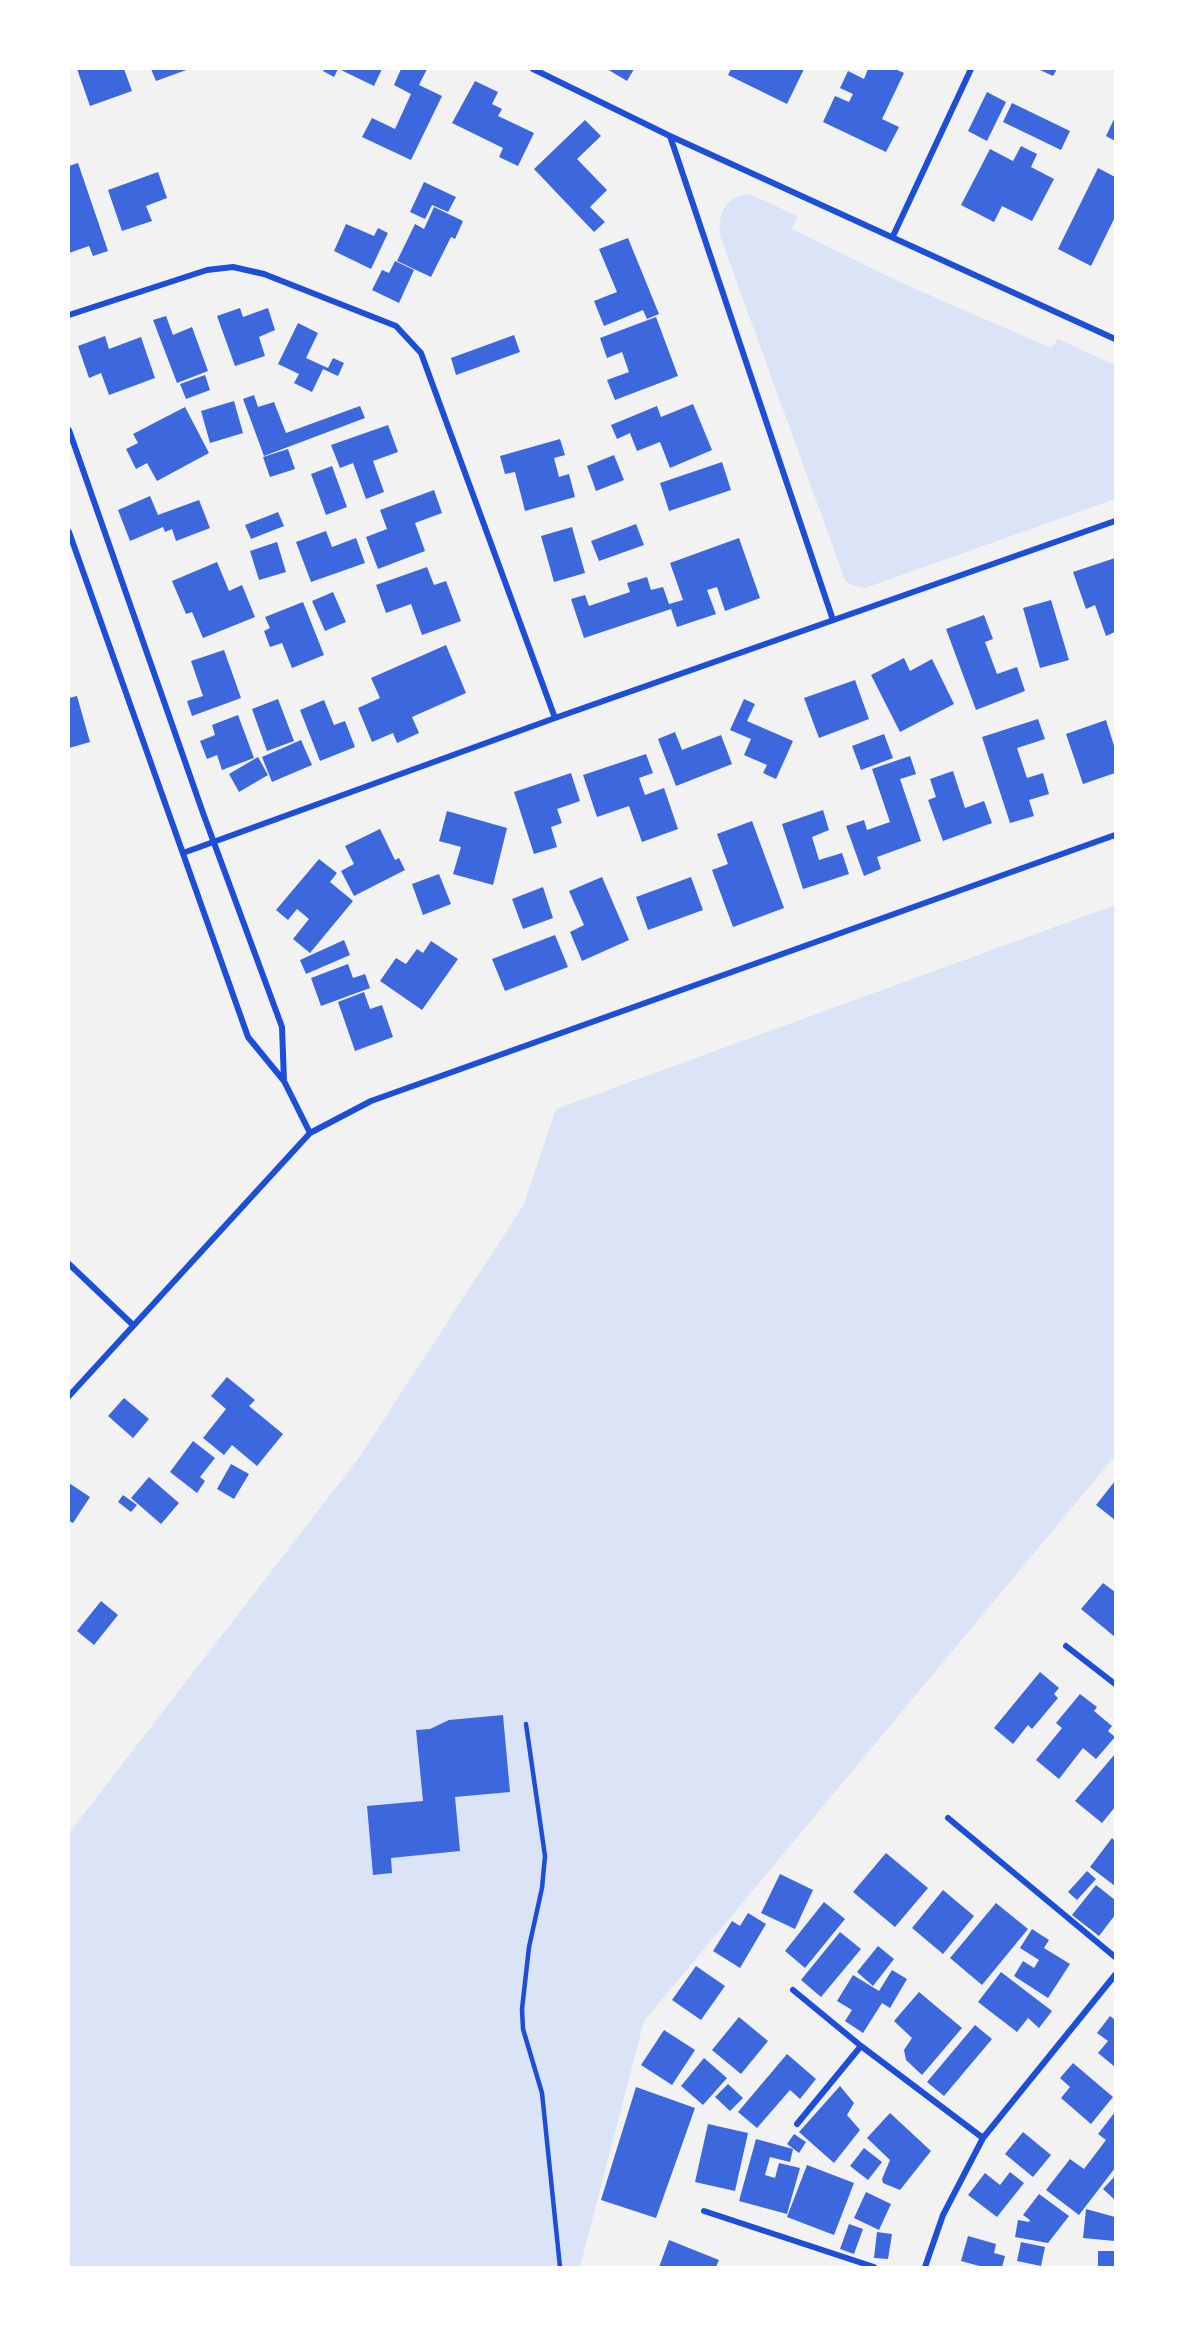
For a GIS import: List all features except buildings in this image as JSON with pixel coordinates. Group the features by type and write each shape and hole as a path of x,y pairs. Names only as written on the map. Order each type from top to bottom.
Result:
{"street":[{"path":"533,69 670,136 1115,339"},
{"path":"893,236 971,69"},
{"path":"670,136 833,620"},
{"path":"69,315 207,270 233,267 264,274 396,327 421,353 555,718"},
{"path":"69,430 214,843 282,1027 284,1080"},
{"path":"183,853 555,718 1115,521"},
{"path":"69,532 248,1037 284,1080 310,1133"},
{"path":"69,1396 310,1133 371,1101 1115,835"},
{"path":"69,1264 133,1324"},
{"path":"1066,1646 1115,1684"},
{"path":"948,1818 1115,1957"},
{"path":"925,2267 943,2215 983,2138 1115,1975"},
{"path":"793,1990 861,2046 983,2138"},
{"path":"797,2124 861,2046"},
{"path":"704,2211 874,2267"}],"lane":[{"path":"526,1724 546,1856 542,1888 529,1947 522,2009 523,2029 542,2093 560,2267"}],"shaded area":[{"path":"749,194 798,216 792,229 902,283 1051,348 1058,339 1115,365 1115,499 865,588 851,585 845,580 720,236 720,220 725,208 734,199"},
{"path":"1115,905 1115,1456 644,2021 580,2267 69,2267 69,1833 358,1459 523,1206 556,1109"}]}
